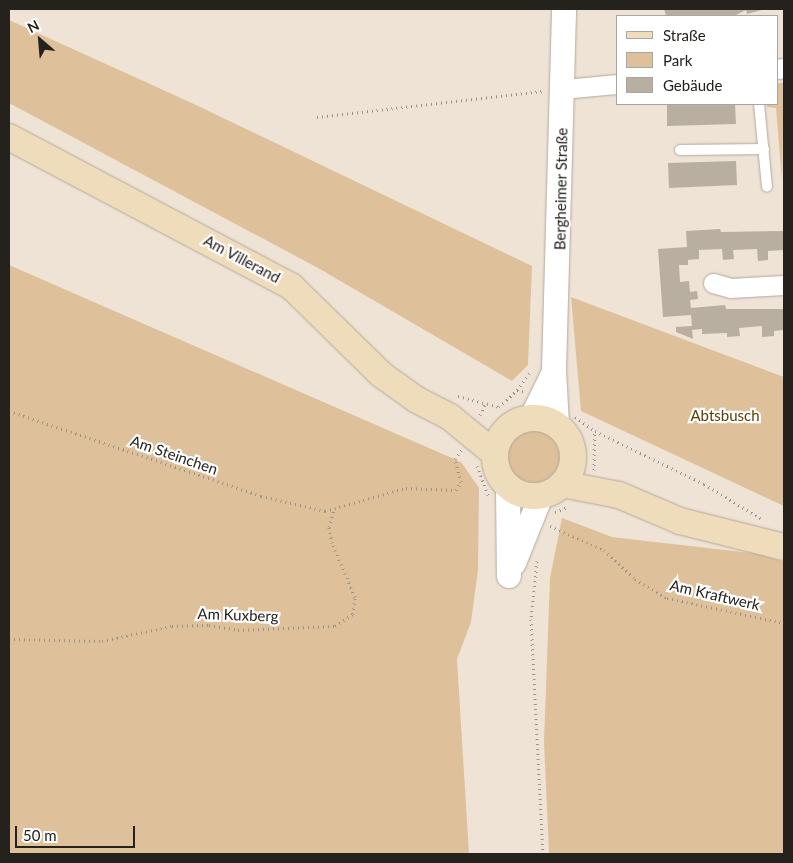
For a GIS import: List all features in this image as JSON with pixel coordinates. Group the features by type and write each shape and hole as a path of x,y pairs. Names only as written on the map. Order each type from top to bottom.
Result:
{"main road":[{"name":"Am Villerand","path":"9,137 269,272 310,302 382,376 417,400 452,406 499,442"},
{"path":"551,490 573,460 572,446 547,411 516,422 499,442 500,477 508,487 521,494 551,490 618,495"},
{"path":"573,460 618,495 680,521 784,547"}],"street":[{"name":"Bergheimer Straße","path":"547,411 543,368 559,274 564,9"},
{"path":"563,89 616,84"},
{"path":"713,283 730,288 784,285"},
{"path":"508,487 509,576 551,490"}],"lane":[{"path":"759,105 767,187"},
{"path":"680,150 764,149"}],"path":[{"path":"317,117 563,89"},
{"path":"452,406 499,408 543,368"},
{"path":"517,390 547,411 595,431 704,484 768,522"},
{"name":"Am Steinchen","path":"9,411 261,496 316,510 334,509 406,488 456,490 461,482 455,459 457,452 464,450"},
{"name":"Am Kuxberg","path":"9,639 102,641 172,626 209,625 238,630 335,626 353,614 355,597 332,543 329,527 334,509"},
{"name":"Am Kraftwerk","path":"541,523 604,550 635,579 667,598 784,623"},
{"path":"538,552 530,619 543,854"}],"green space":[{"path":"9,20 194,104 532,266 528,365 512,381 318,268 9,103"},
{"path":"778,83 784,83 782,180 776,108 767,107 767,105 778,105"},
{"path":"9,265 461,462 479,488 478,570 471,622 457,659 469,854 9,854"},
{"name":"Abtsbusch","path":"571,297 784,377 784,506 581,411"},
{"path":"534,427 546,430 556,436 562,446 565,458 562,470 556,480 546,486 534,489 522,486 512,480 506,470 503,458 506,446 512,436 522,430"},
{"path":"562,518 612,537 760,554 784,562 784,854 549,854 544,742 550,578"}],"building":[{"path":"664,9 766,9 747,14 746,10 736,15 666,15"},
{"path":"667,105 735,105 736,124 667,126"},
{"path":"736,161 737,185 669,188 668,163"},
{"path":"720,229 721,232 784,231 784,250 768,251 768,260 758,261 757,249 733,250 734,259 723,260 722,249 699,250 699,259 688,260 688,265 679,265 680,282 689,281 690,292 697,291 698,299 690,300 691,308 725,305 726,309 784,309 784,330 774,331 774,336 762,337 762,326 739,328 740,336 727,337 727,333 702,334 702,329 692,330 693,339 676,332 676,327 692,326 691,315 663,317 658,249 687,247 686,231"}]}
